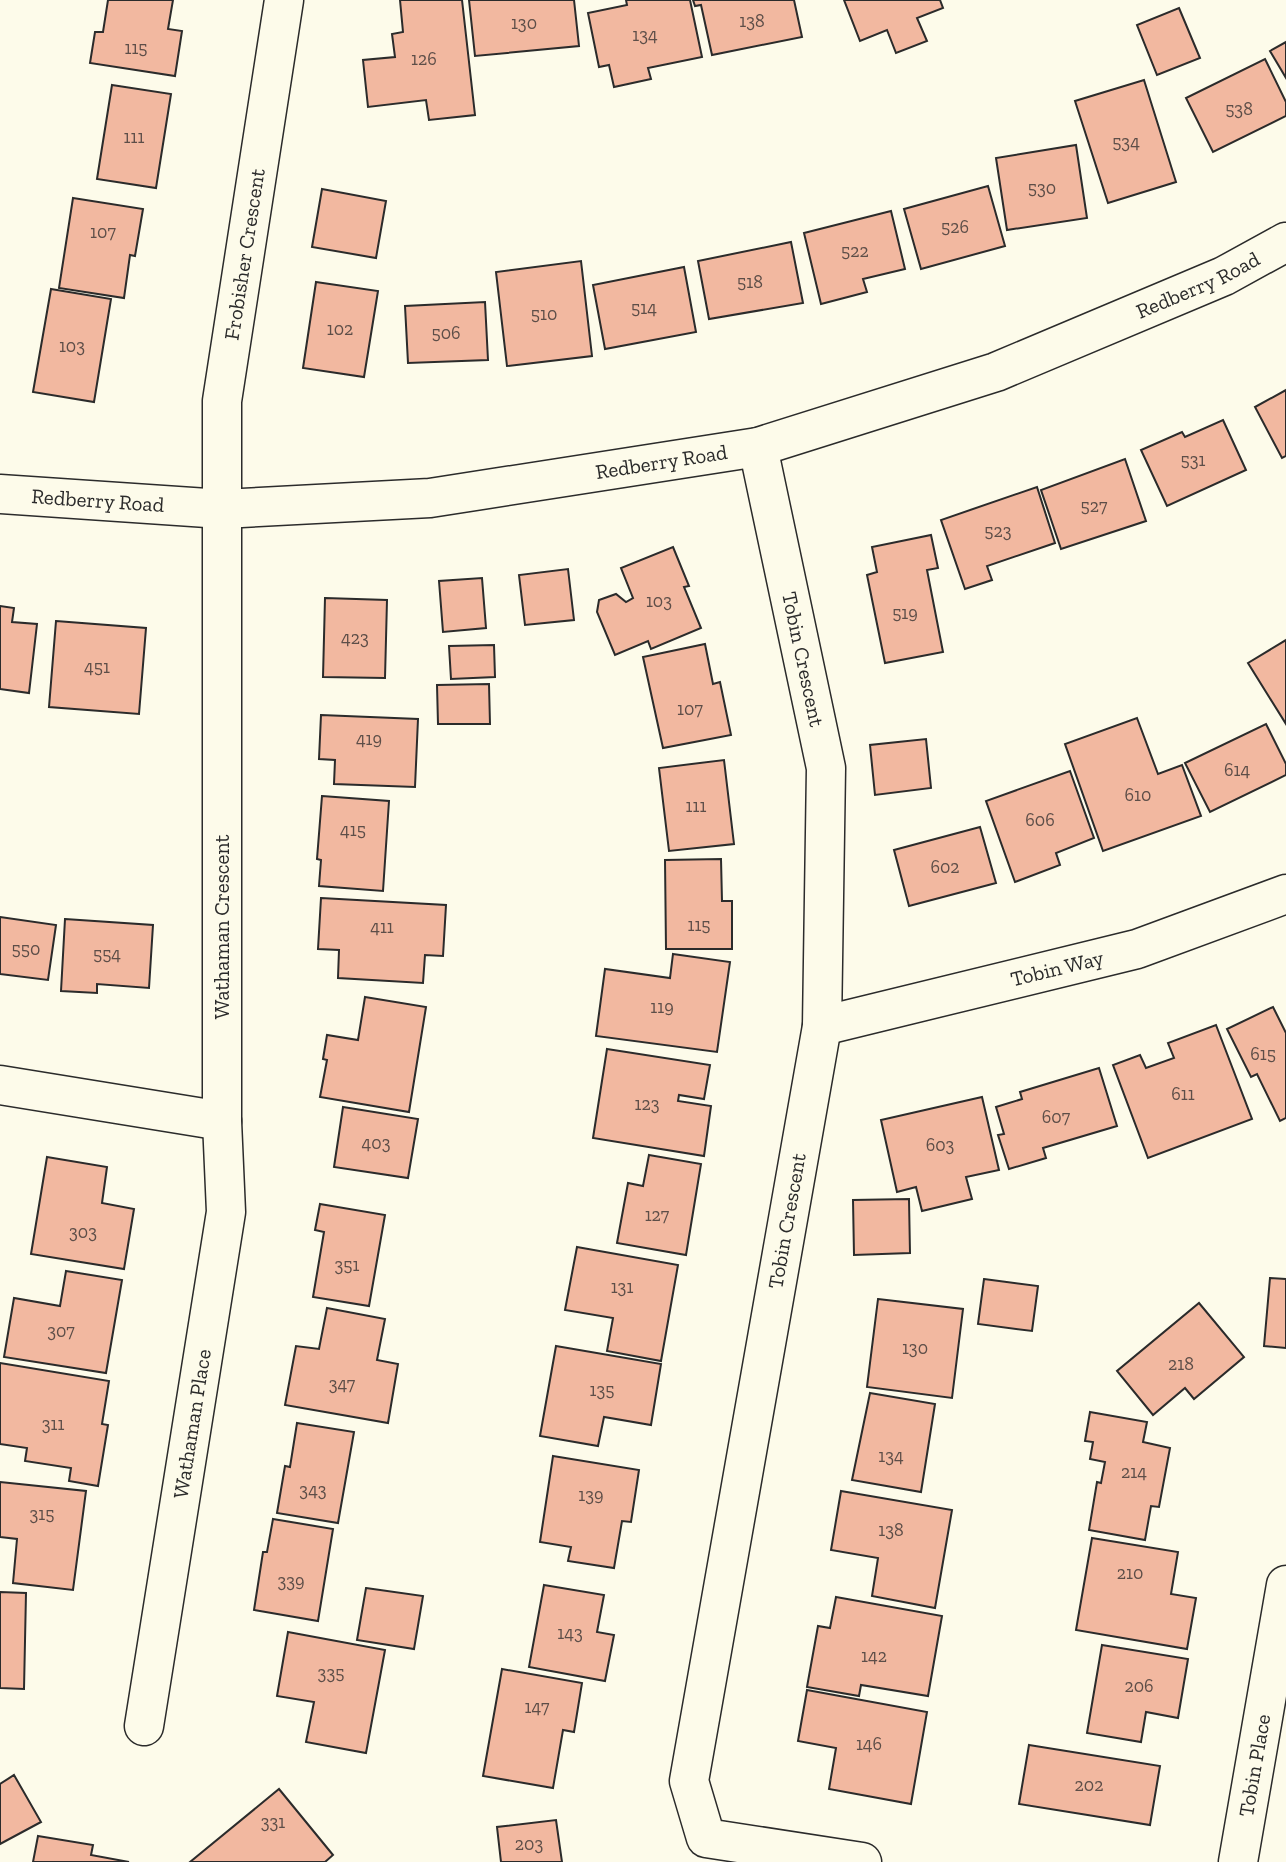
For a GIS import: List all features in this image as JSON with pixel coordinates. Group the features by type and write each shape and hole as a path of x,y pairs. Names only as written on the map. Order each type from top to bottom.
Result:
{"street":[{"name":"Frobisher Crescent","path":"222,509 222,401 284,0"},
{"name":"Redberry Road","path":"0,494 222,509 430,498 758,447 996,372 1224,276 1286,242"},
{"name":"Tobin Crescent","path":"758,447 826,768 822,1026 689,1781 706,1838 862,1862"},
{"name":"Wathaman Crescent","path":"222,509 222,1121"},
{"name":"Tobin Way","path":"822,1026 1137,949 1286,894"},
{"path":"0,1085 222,1121"},
{"name":"Wathaman Place","path":"144,1726 226,1212 222,1121"},
{"name":"Tobin Place","path":"1238,1862 1286,1585"}],"building":[{"path":"108,0 173,0 168,29 182,31 175,76 90,63 95,32 103,32"},
{"path":"400,0 462,0 475,115 429,120 426,100 368,107 363,60 395,57 392,34 403,32"},
{"path":"469,0 574,0 579,46 475,56"},
{"path":"626,0 690,0 702,57 648,68 651,79 614,87 609,65 599,67 588,13 627,5"},
{"path":"693,0 794,0 802,37 712,55 701,5 695,6"},
{"path":"844,0 940,0 943,8 917,18 927,41 896,53 887,30 860,41"},
{"path":"1179,8 1200,58 1157,75 1137,25"},
{"path":"1286,42 1286,78 1270,51"},
{"path":"1265,59 1286,102 1286,116 1213,152 1186,98"},
{"path":"1144,80 1176,182 1108,203 1075,101"},
{"path":"112,85 171,94 156,188 97,179"},
{"path":"1076,145 1087,218 1007,230 996,158"},
{"path":"988,186 1005,246 921,269 904,209"},
{"path":"322,189 386,201 376,258 312,247"},
{"path":"73,198 143,209 135,256 130,255 124,298 59,288"},
{"path":"891,211 905,269 863,279 867,292 821,304 804,233"},
{"path":"791,242 803,303 709,319 698,261"},
{"path":"581,261 592,356 507,366 496,272"},
{"path":"684,267 696,332 605,349 593,285"},
{"path":"316,282 378,291 364,377 303,368"},
{"path":"51,289 111,299 94,402 33,392"},
{"path":"485,302 488,360 408,363 405,306"},
{"path":"1286,390 1286,456 1282,458 1255,407"},
{"path":"1223,420 1246,470 1167,506 1141,450 1182,432 1185,437"},
{"path":"1125,459 1146,521 1061,549 1041,490"},
{"path":"1037,487 1055,543 987,566 992,580 965,589 941,520"},
{"path":"931,535 938,568 927,570 943,652 885,663 867,575 877,572 872,547"},
{"path":"673,547 689,586 684,587 701,628 651,649 648,641 615,655 597,612 599,600 616,594 626,602 633,598 621,568"},
{"path":"568,569 574,620 525,625 519,575"},
{"path":"482,578 486,628 443,632 439,581"},
{"path":"325,598 387,600 385,678 323,677"},
{"path":"0,606 14,608 12,622 37,624 29,693 0,689"},
{"path":"56,621 146,628 139,714 49,707"},
{"path":"1286,640 1286,724 1248,663"},
{"path":"705,644 713,684 720,682 731,735 663,748 643,657"},
{"path":"494,645 495,677 451,679 449,646"},
{"path":"489,684 490,724 438,724 437,685"},
{"path":"321,715 418,719 415,787 334,784 335,760 319,759"},
{"path":"1137,718 1158,774 1182,765 1201,816 1103,851 1065,744"},
{"path":"1266,724 1286,764 1286,775 1210,812 1185,763"},
{"path":"926,739 931,788 875,795 870,745"},
{"path":"724,760 734,844 669,851 659,768"},
{"path":"1070,771 1094,838 1056,853 1060,865 1015,882 986,801"},
{"path":"322,796 389,801 383,891 319,886 321,860 317,859"},
{"path":"980,827 996,883 909,906 894,850"},
{"path":"721,859 722,901 732,901 732,949 666,949 665,860"},
{"path":"321,898 446,905 443,956 425,955 423,983 338,978 339,950 318,949"},
{"path":"0,917 56,925 48,980 0,974"},
{"path":"65,919 153,925 149,988 97,984 97,993 61,991"},
{"path":"673,954 730,962 717,1052 596,1036 605,969 670,978"},
{"path":"365,997 426,1007 409,1112 320,1097 327,1060 323,1059 327,1035 358,1040"},
{"path":"1273,1007 1286,1033 1286,1118 1280,1121 1257,1074 1251,1077 1227,1029"},
{"path":"1216,1025 1252,1119 1148,1158 1113,1065 1140,1055 1146,1068 1174,1058 1168,1043"},
{"path":"607,1049 710,1065 704,1099 679,1095 678,1101 711,1106 704,1156 593,1138"},
{"path":"1099,1068 1117,1126 1043,1148 1046,1158 1009,1169 998,1135 1004,1134 996,1107 1022,1099 1020,1092"},
{"path":"982,1097 999,1170 966,1177 972,1199 922,1211 916,1187 897,1192 881,1120"},
{"path":"343,1107 418,1119 408,1178 334,1167"},
{"path":"649,1155 701,1164 686,1255 617,1243 628,1183 643,1186"},
{"path":"47,1157 107,1167 102,1203 134,1209 124,1269 31,1254"},
{"path":"909,1199 910,1253 854,1255 853,1200"},
{"path":"320,1204 385,1215 369,1306 313,1297 324,1232 315,1230"},
{"path":"577,1247 678,1265 661,1361 607,1351 613,1318 565,1310"},
{"path":"66,1271 122,1280 106,1373 4,1357 14,1298 60,1306"},
{"path":"1270,1278 1286,1279 1286,1348 1264,1346"},
{"path":"984,1279 1038,1286 1032,1331 978,1324"},
{"path":"878,1299 963,1309 952,1398 867,1387"},
{"path":"1199,1303 1244,1357 1194,1399 1185,1388 1153,1415 1117,1371"},
{"path":"327,1308 385,1319 377,1360 398,1364 388,1423 285,1405 296,1346 319,1349"},
{"path":"556,1346 661,1364 651,1425 604,1417 598,1446 540,1436"},
{"path":"0,1363 109,1381 102,1424 108,1425 98,1486 69,1481 71,1468 25,1461 27,1448 0,1444"},
{"path":"870,1393 935,1404 921,1492 852,1480"},
{"path":"1090,1412 1147,1422 1143,1442 1170,1448 1159,1507 1151,1506 1145,1540 1089,1530 1097,1482 1101,1483 1105,1462 1090,1459 1093,1442 1085,1441"},
{"path":"297,1423 354,1432 338,1523 277,1513 285,1466 290,1467"},
{"path":"553,1456 639,1470 631,1522 622,1521 614,1568 568,1561 571,1547 540,1542"},
{"path":"0,1482 86,1491 73,1590 13,1583 17,1539 0,1537"},
{"path":"841,1491 952,1510 935,1608 872,1596 878,1558 831,1550"},
{"path":"273,1519 333,1529 318,1621 254,1610 263,1552 267,1552"},
{"path":"1092,1538 1178,1552 1171,1594 1196,1598 1187,1649 1076,1630"},
{"path":"544,1585 604,1595 597,1632 614,1635 605,1681 529,1667"},
{"path":"366,1588 423,1596 414,1649 357,1640"},
{"path":"0,1592 26,1593 24,1689 0,1688"},
{"path":"836,1597 942,1616 928,1696 861,1685 859,1696 807,1687 818,1626 830,1628"},
{"path":"288,1632 385,1650 366,1753 306,1742 314,1702 277,1696"},
{"path":"1102,1645 1188,1659 1178,1718 1146,1712 1141,1742 1087,1733"},
{"path":"502,1669 582,1683 574,1732 563,1730 553,1788 483,1776"},
{"path":"807,1690 927,1712 911,1804 829,1789 836,1748 798,1741"},
{"path":"1029,1745 1160,1766 1150,1825 1019,1804"},
{"path":"14,1775 41,1822 0,1844 0,1784"},
{"path":"279,1789 333,1855 325,1862 190,1862"},
{"path":"556,1820 562,1862 501,1862 497,1827"},
{"path":"38,1836 93,1845 91,1855 129,1862 33,1862"}]}
